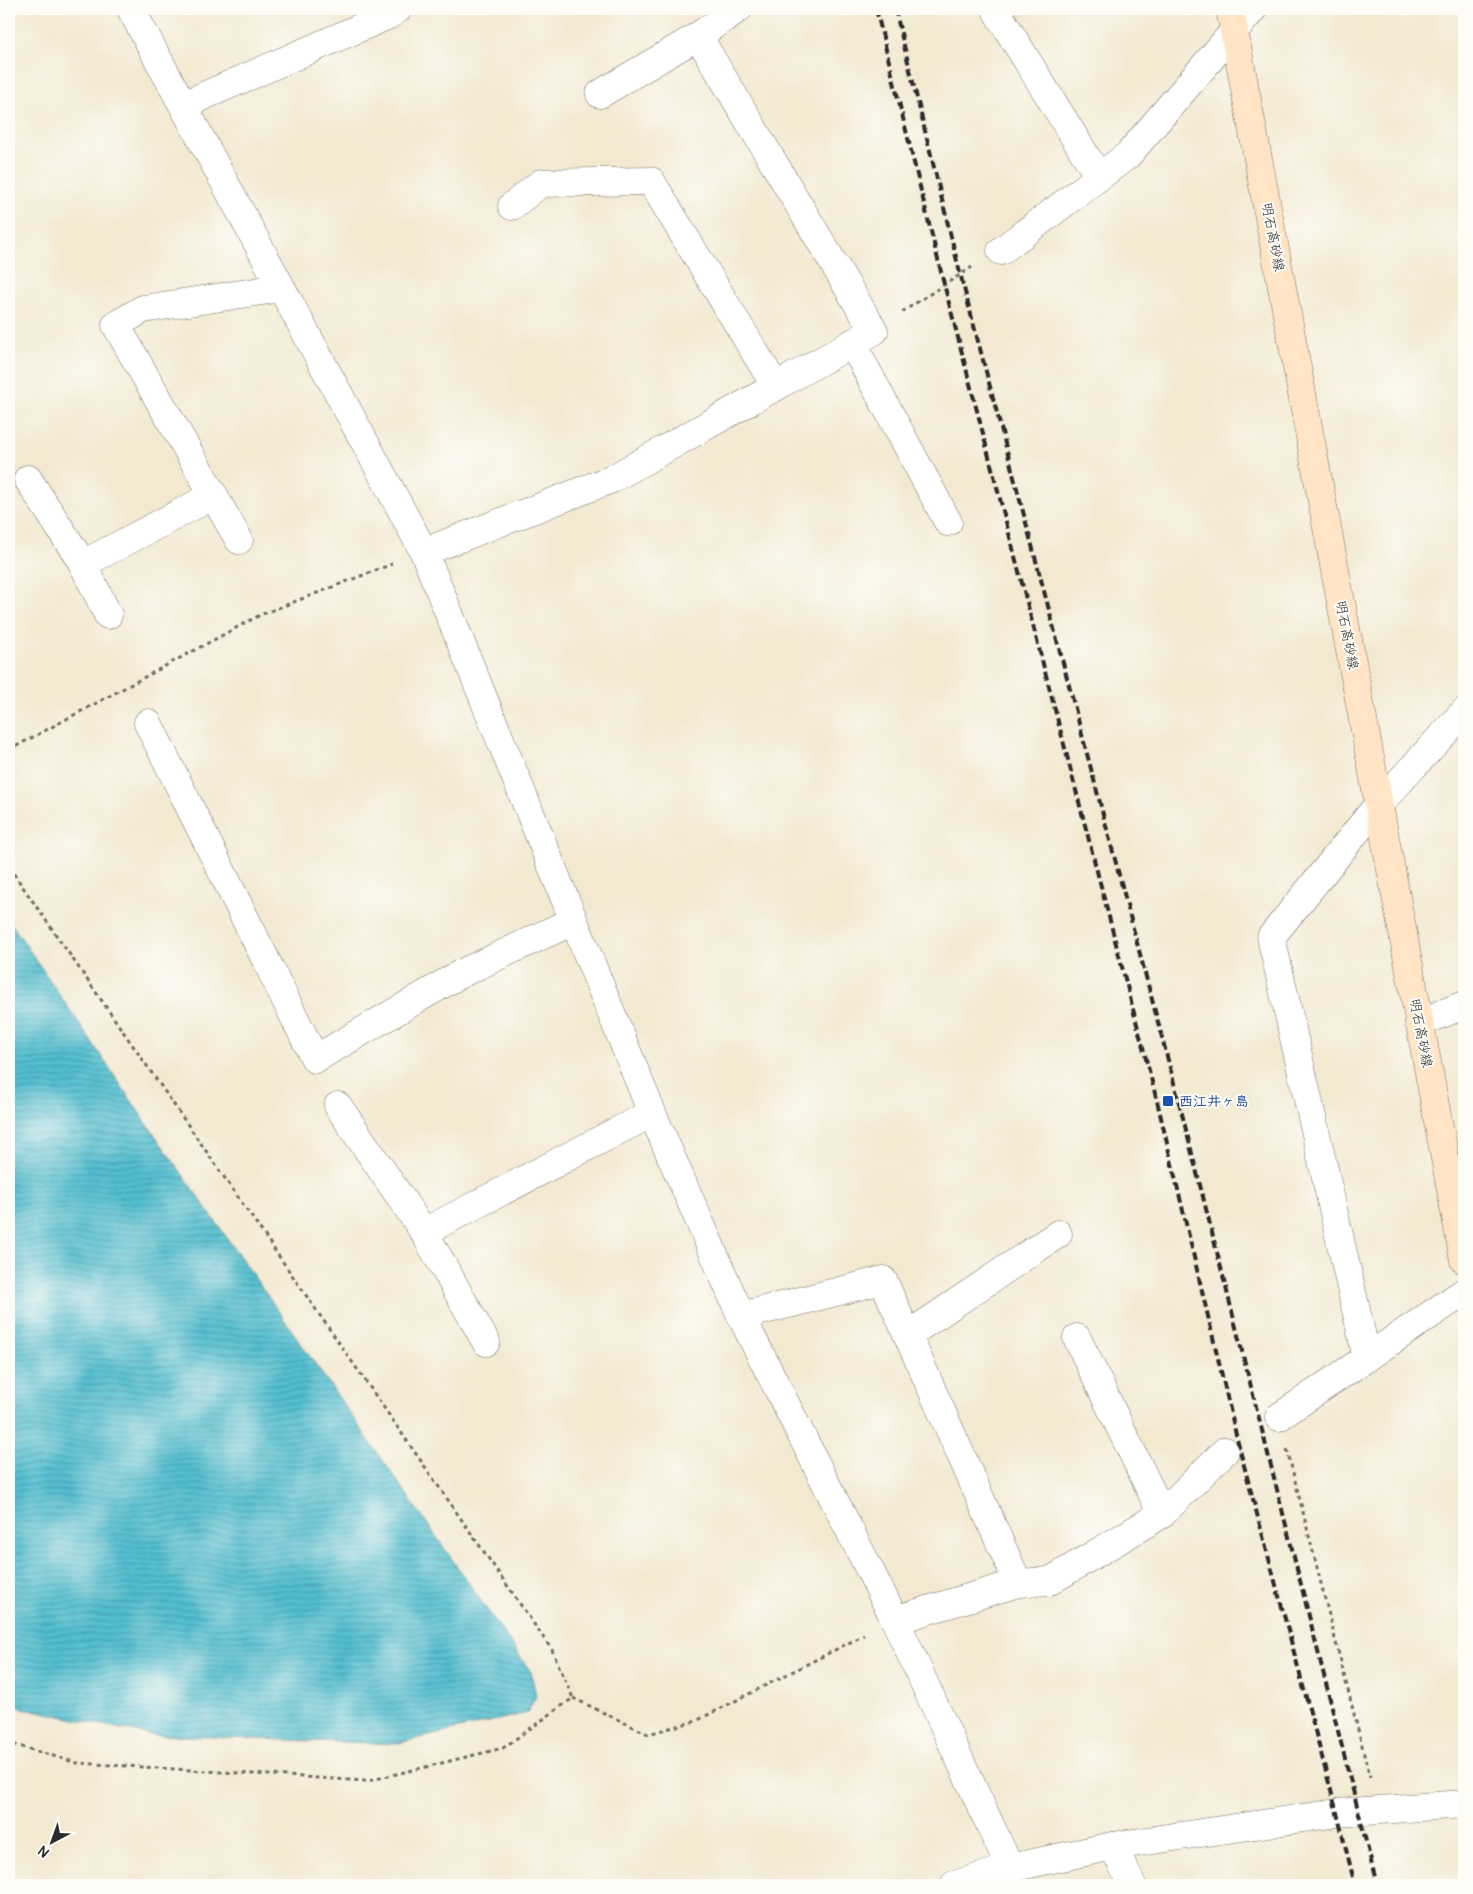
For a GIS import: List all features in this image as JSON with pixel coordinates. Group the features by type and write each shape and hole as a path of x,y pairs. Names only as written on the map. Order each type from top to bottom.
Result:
{"main road":[{"name":"明石高砂線","path":"1232,19 1464,1260"}],"street":[{"path":"131,9 424,552 652,1113 741,1316 895,1620 1010,1868"},
{"path":"183,105 389,15 398,9"},
{"path":"600,94 698,36 738,9"},
{"path":"1001,9 997,12 1099,177"},
{"path":"1001,251 1128,156 1232,19 1253,9"},
{"path":"698,36 863,337 948,522"},
{"path":"512,206 541,183 651,181 776,387"},
{"path":"239,540 116,325 143,309 281,288"},
{"path":"424,552 612,479 863,337"},
{"path":"28,479 83,564 108,614"},
{"path":"83,564 214,495"},
{"path":"1367,1358 1271,937 1378,805 1464,712"},
{"path":"148,723 315,1059 460,974 573,921"},
{"path":"1419,1023 1464,1005"},
{"path":"338,1106 424,1232 486,1342"},
{"path":"424,1232 652,1113"},
{"path":"908,1335 1058,1234"},
{"path":"741,1316 883,1280 1018,1583"},
{"path":"1280,1417 1464,1292"},
{"path":"1077,1338 1162,1514"},
{"path":"895,1620 1018,1583 1050,1580 1162,1514 1225,1450"},
{"path":"954,1885 1010,1868 1113,1846 1337,1813 1464,1804"},
{"path":"1113,1846 1132,1885"}],"path":[{"path":"863,337 960,273 1001,251"},
{"path":"9,750 260,615 424,552"},
{"path":"9,867 552,1650 572,1698 648,1734 696,1721 895,1620"},
{"path":"1280,1417 1378,1810"},
{"path":"9,1743 77,1762 368,1781 503,1748 572,1698"}],"water":[{"path":"9,920 143,1118 531,1672 536,1696 527,1713 395,1744 150,1735 9,1705"}],"railway":[{"path":"876,9 944,284 1158,1105 1238,1443 1355,1885"},
{"path":"895,9 960,273 1178,1098 1377,1885"}],"place":[{"name":"西江井ヶ島","path":"1168,1101"}]}
